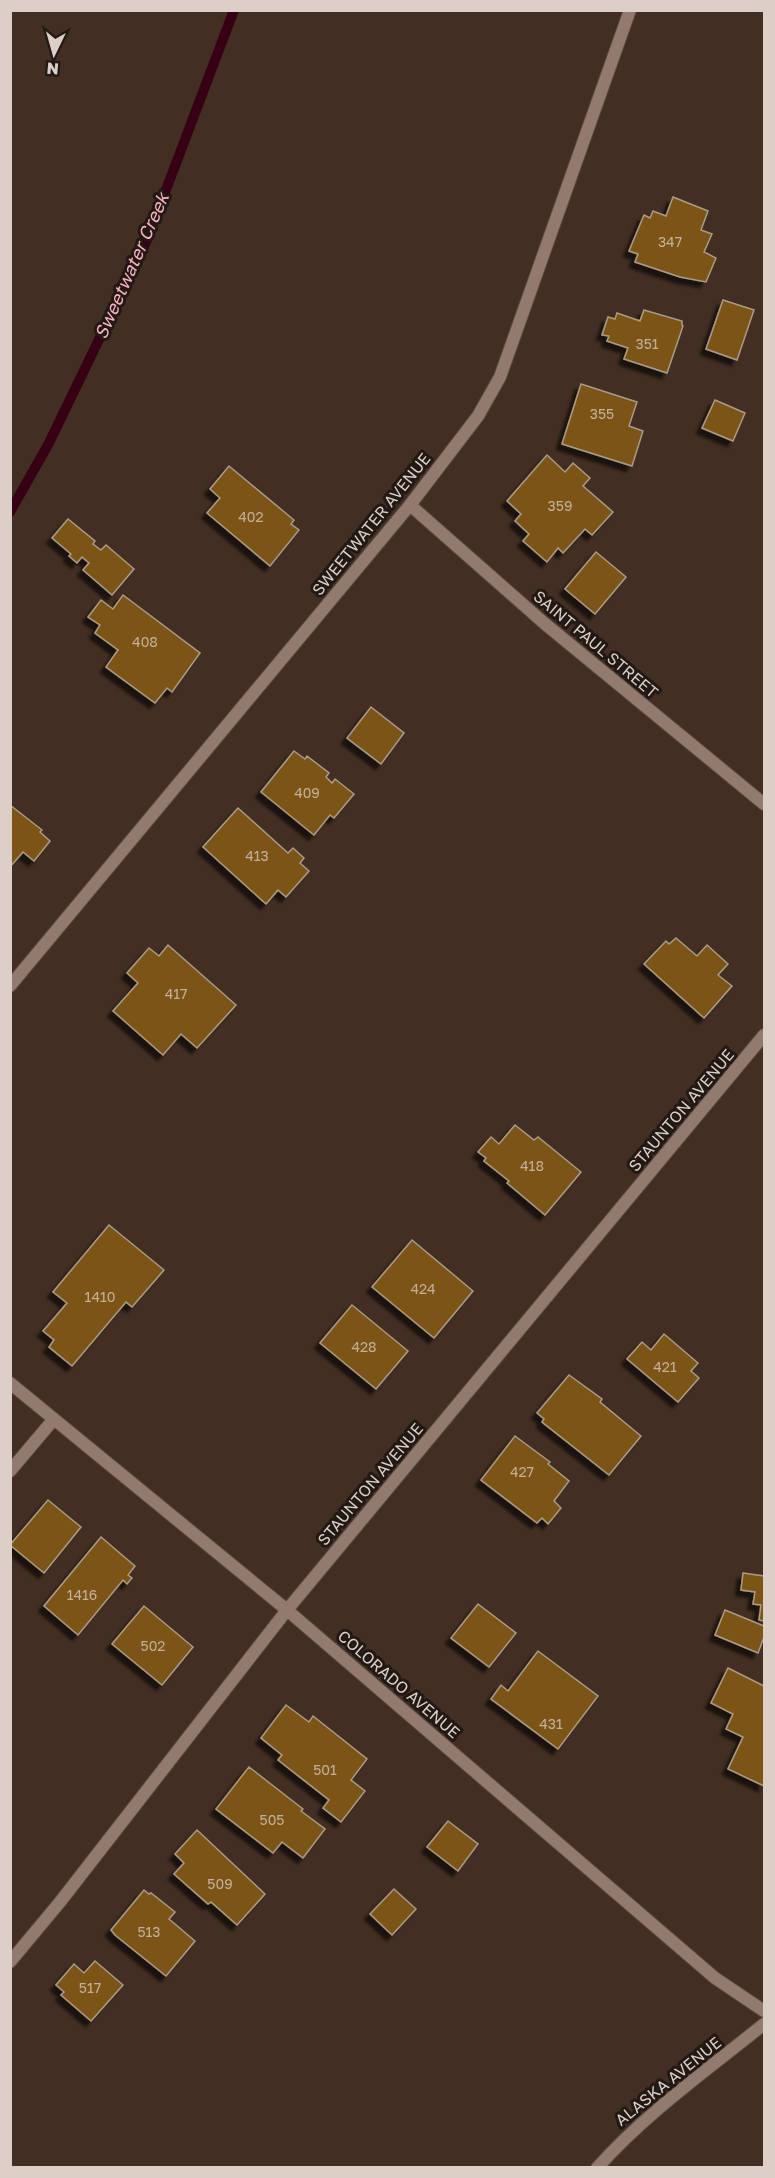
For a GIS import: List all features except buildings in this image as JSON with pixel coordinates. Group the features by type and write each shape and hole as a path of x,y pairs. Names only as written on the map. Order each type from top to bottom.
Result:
{"street":[{"name":"SWEETWATER AVENUE","path":"10,986 410,505 478,416 500,377 630,10"},
{"name":"SAINT PAUL STREET","path":"410,505 544,623 765,804"},
{"name":"STAUNTON AVENUE","path":"10,1962 60,1902 287,1610 765,1035"},
{"name":"COLORADO AVENUE","path":"10,1383 287,1610 715,1978 765,2011"},
{"path":"10,1471 54,1419"},
{"name":"ALASKA AVENUE","path":"597,2168 616,2146 647,2118 765,2024"}],"waterway":[{"name":"Sweetwater Creek","path":"10,512 49,443 147,240 234,10"}]}
